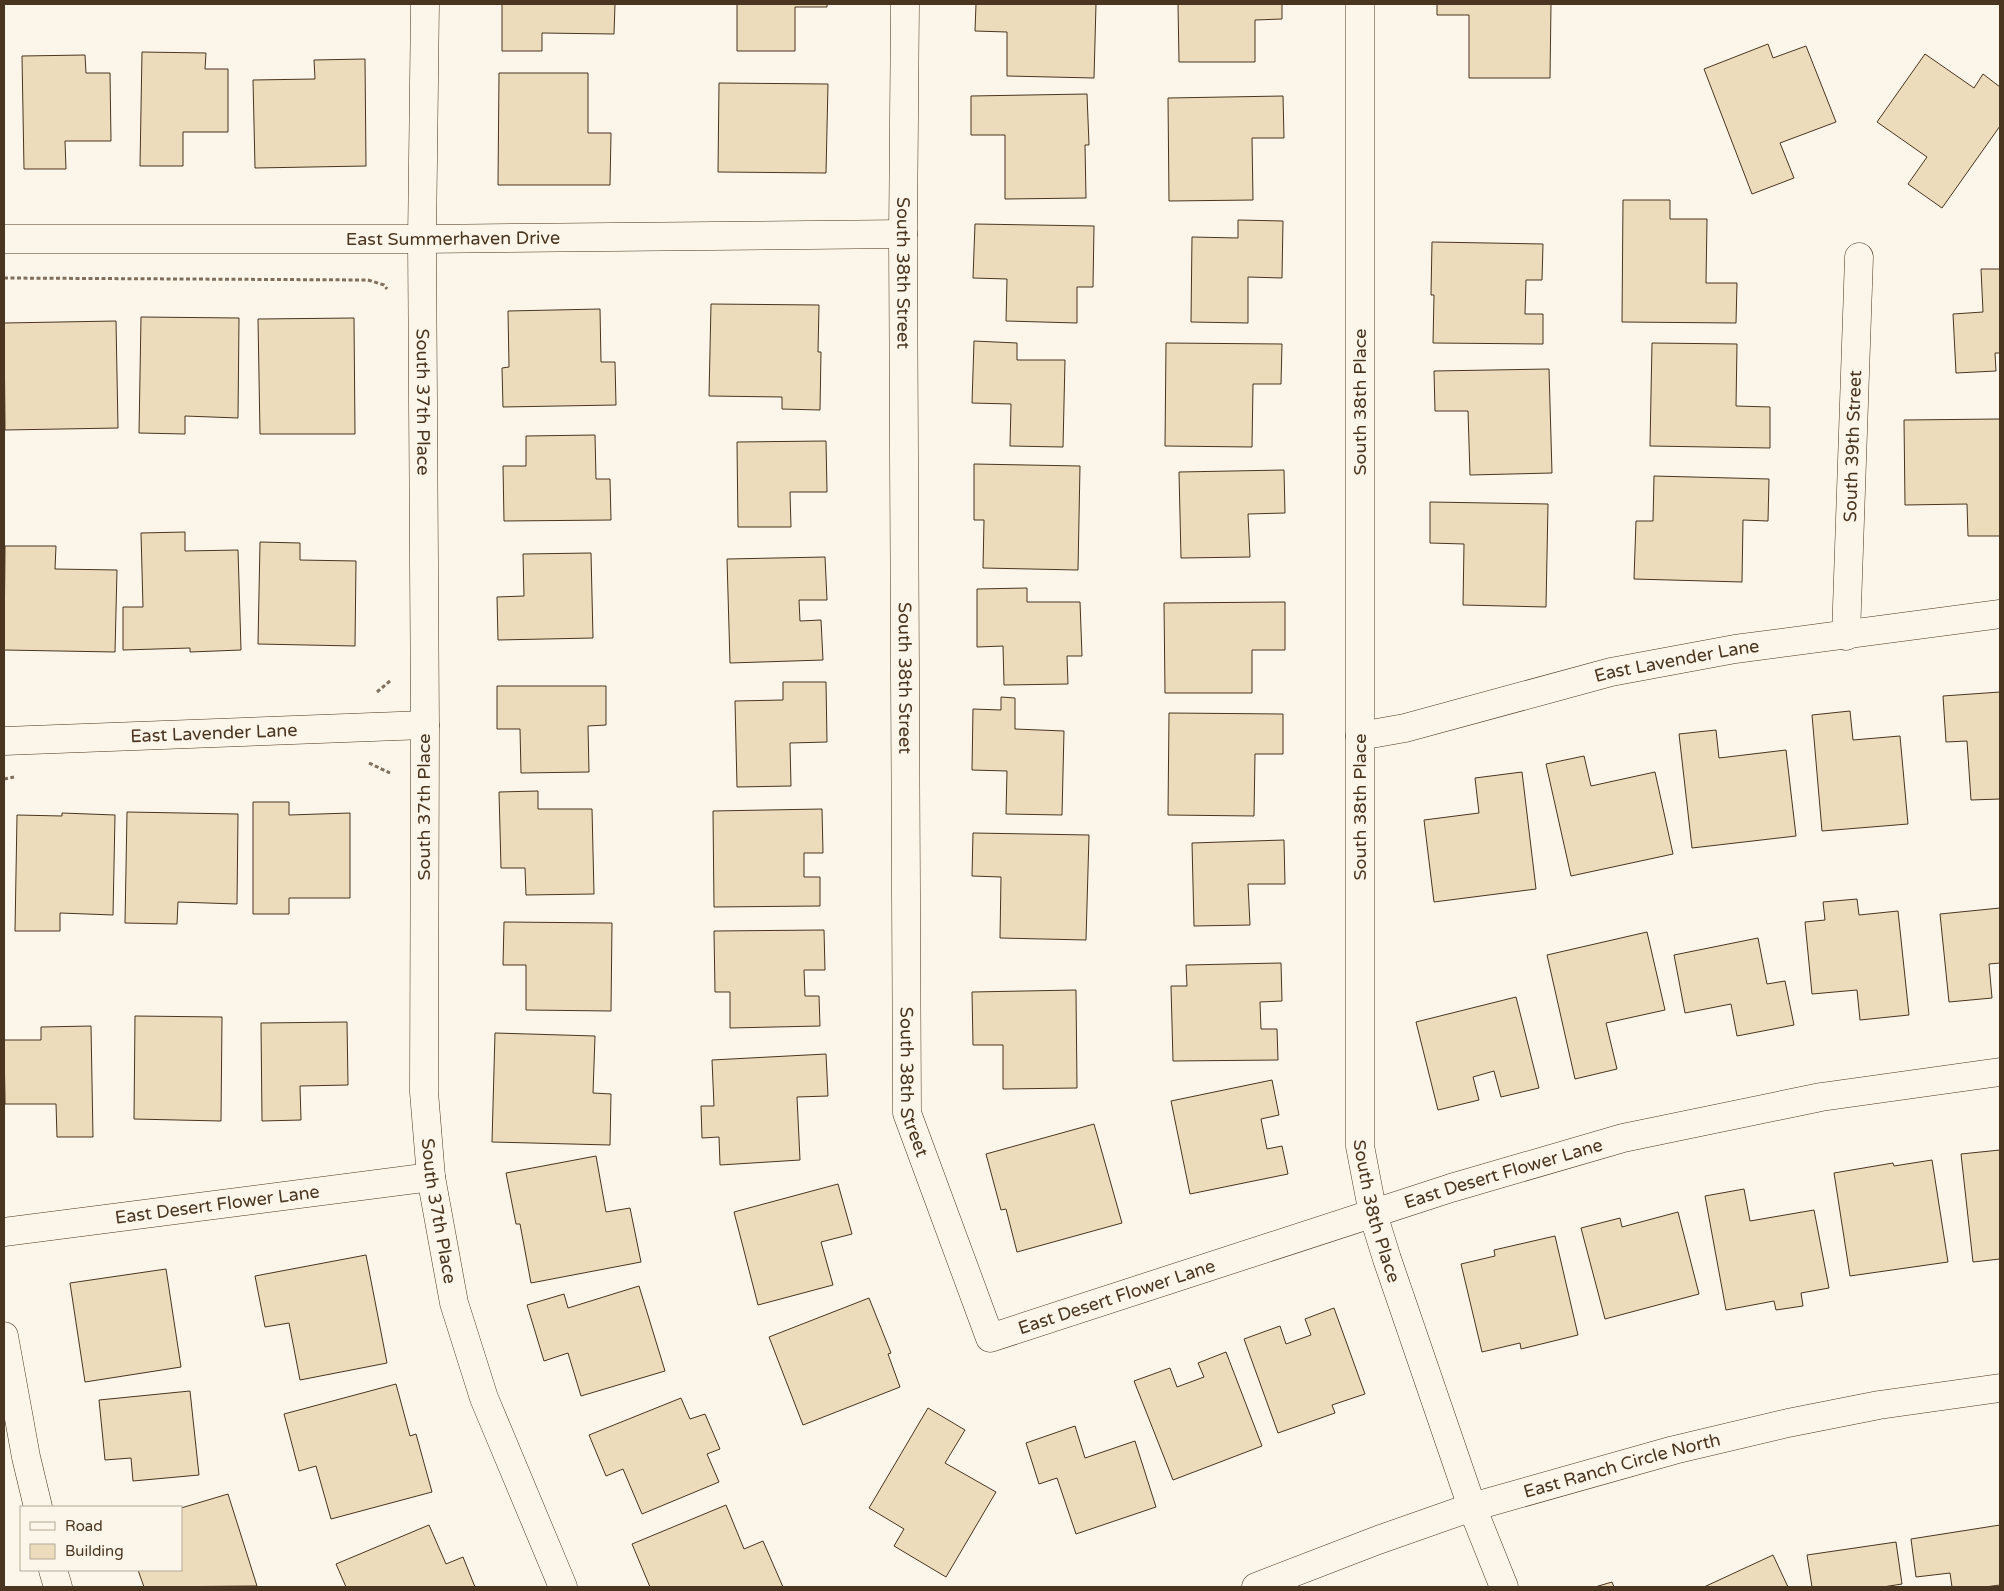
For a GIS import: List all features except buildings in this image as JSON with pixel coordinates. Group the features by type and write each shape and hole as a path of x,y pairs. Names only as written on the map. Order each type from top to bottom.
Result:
{"street":[{"name":"South 37th Place","path":"425,4 422,239 425,725 424,1092 431,1177 454,1303 484,1398 563,1587"},
{"name":"South 38th Street","path":"905,4 903,234 907,1113 990,1338"},
{"name":"South 38th Place","path":"1360,4 1360,1146 1373,1214 1387,1259 1472,1507 1504,1587"},
{"name":"East Summerhaven Drive","path":"4,239 422,239 903,234"},
{"name":"South 39th Street","path":"1846,636 1859,257"},
{"name":"East Lavender Lane","path":"1360,736 1405,728 1611,672 1735,649 1846,636 2000,614"},
{"name":"East Lavender Lane","path":"4,741 425,725"},
{"name":"East Desert Flower Lane","path":"990,1338 1451,1188 1623,1138 1821,1097 2000,1072"},
{"name":"East Desert Flower Lane","path":"4,1232 431,1177"},
{"path":"4,1336 26,1457 38,1506"},
{"name":"East Ranch Circle North","path":"1256,1587 1378,1540 1472,1507 1674,1450 1788,1423 1879,1405 2000,1388"},
{"path":"53,1571 58,1587"}],"path":[{"path":"4,278 368,280 384,285 389,292"},
{"path":"372,695 394,677"},
{"path":"362,762 371,763 391,774"},
{"path":"4,779 18,776"}]}
